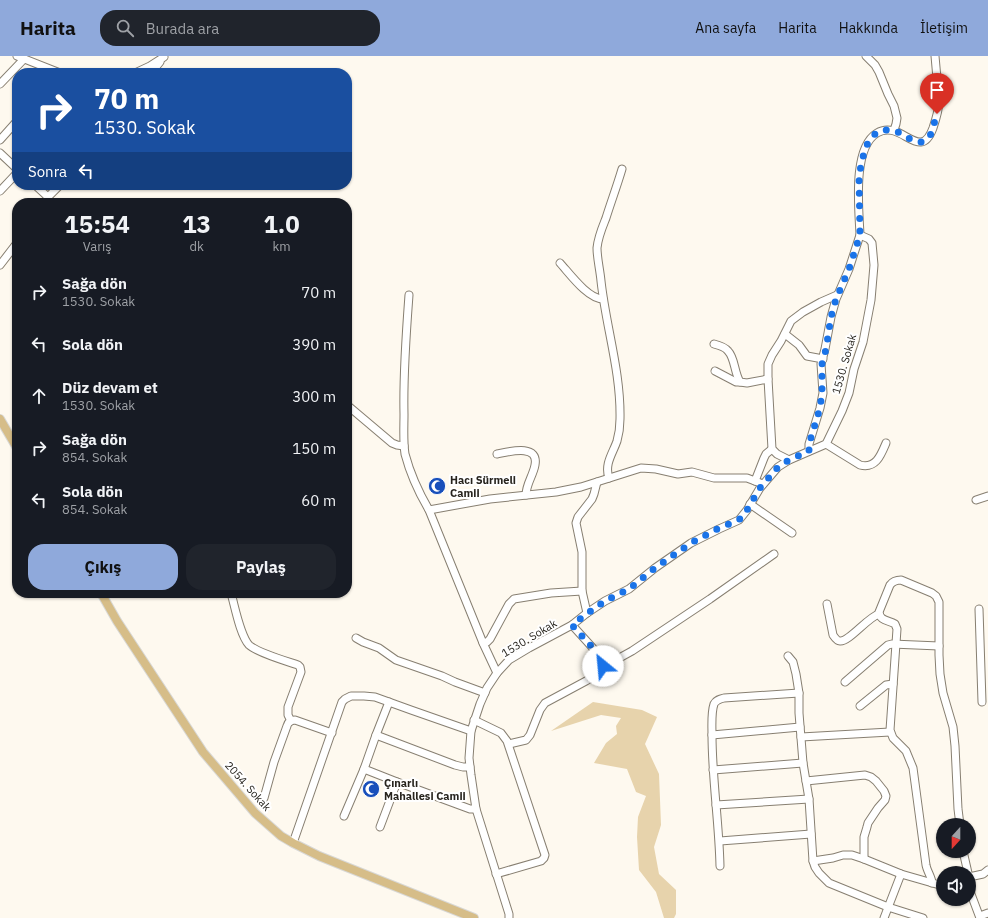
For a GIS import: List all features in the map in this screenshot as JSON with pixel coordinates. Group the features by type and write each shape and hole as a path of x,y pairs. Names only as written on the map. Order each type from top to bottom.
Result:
{"main road":[{"path":"0,418 12,439"},
{"name":"2054. Sokak","path":"104,598 117,621 203,752 255,813 281,836 319,856 474,918"}],"street":[{"path":"866,56 875,65 879,72 894,106 897,118 894,130"},
{"path":"809,451 809,444 820,408 822,393 821,372 831,317 860,235 859,175 865,148 871,138 882,130 894,130 917,142 925,141 931,134 939,108 935,56"},
{"path":"0,84 20,57 48,68"},
{"path":"146,68 165,57"},
{"path":"155,68 165,57"},
{"path":"0,140 12,127"},
{"path":"0,153 12,164"},
{"path":"609,478 607,466 611,452 617,441 620,419 620,404 617,370 603,299 597,250 600,233 622,169"},
{"path":"0,191 12,178"},
{"path":"38,190 44,198"},
{"path":"48,198 55,190"},
{"name":"1530. Sokak","path":"510,918 476,809 470,767 470,732 485,692 496,673 509,660 572,625 605,601 629,589 655,568 691,543 719,528 739,520 747,510 760,488 778,467 789,460 826,444 849,393 854,369 863,342 871,300 874,265 872,243 868,238 860,235"},
{"path":"1,261 12,249"},
{"path":"560,263 582,287 594,297 603,299"},
{"path":"409,295 405,350 404,446 406,455 421,497 429,510 496,673"},
{"path":"789,460 777,454 772,449 768,364 791,321 803,312 838,295"},
{"path":"785,334 799,345 807,356 823,359"},
{"path":"714,344 728,350 740,382"},
{"path":"715,371 736,382 747,383 768,379"},
{"path":"352,411 392,442 397,445 404,446"},
{"path":"826,444 860,465 866,466 872,465 878,459 886,443"},
{"path":"755,481 764,458 772,449"},
{"path":"498,454 525,450 534,456 535,465 527,486 526,495"},
{"path":"429,510 490,499 556,492 597,482 641,468 656,469 678,474 692,472 714,478 747,478 763,484"},
{"path":"588,613 582,591 582,552 576,523 592,499 597,482"},
{"path":"976,500 988,496"},
{"path":"750,504 792,533"},
{"path":"603,663 608,664 632,651 774,554"},
{"path":"827,604 833,635 836,639 843,641 874,616 879,614 890,585 895,581 901,580 936,596 939,602 940,674 943,693 953,727 959,818"},
{"path":"483,643 490,639 509,604 514,600 551,593 582,591"},
{"path":"232,598 242,634 246,642 256,649 298,665 300,668 301,672 288,709 288,715 291,721"},
{"path":"979,609 984,660 982,702"},
{"path":"879,614 882,619 896,625 897,629 890,732 893,738 906,751 912,768 927,871 932,883"},
{"path":"508,744 526,740 530,735 540,710 545,703 586,681 597,674 602,668 603,663 601,657 572,625"},
{"path":"356,638 379,648 396,660 485,692"},
{"path":"845,682 890,644 939,646"},
{"path":"788,656 793,662 795,668 803,763 810,799 813,861 815,867 829,883 888,907 923,918"},
{"path":"860,706 886,685 893,684"},
{"path":"720,866 720,841 712,753 712,715 714,706 719,699 724,698 798,693"},
{"path":"293,843 342,702 347,698 369,696 470,732"},
{"path":"344,816 364,769 389,702"},
{"path":"264,798 274,762 287,726 291,721 298,720 332,733"},
{"path":"474,720 506,738 545,855 541,861 496,874"},
{"path":"712,735 800,727"},
{"path":"801,737 890,732"},
{"path":"376,735 455,765 470,767"},
{"path":"713,770 803,763"},
{"path":"364,769 470,809 476,809"},
{"path":"806,781 865,776 873,779 884,790 886,794 885,800 868,823 864,837 864,859"},
{"path":"380,827 397,782"},
{"path":"716,806 810,799"},
{"path":"720,841 812,834"},
{"path":"813,861 843,855 852,855 901,874 936,884"},
{"path":"976,876 988,870"},
{"path":"884,918 901,874"},
{"path":"975,906 980,917 988,913"}],"shaded area":[{"path":"593,702 642,710 657,717 645,744 659,774 661,825 654,847 659,874 676,890 676,914 674,918 664,918 656,892 639,870 637,837 638,817 646,796 636,792 627,769 594,763 606,743 617,734 616,726 621,718 601,715 551,731"}],"place":[{"name":"Hacı Sürmeli Camii","path":"437,486"},
{"name":"Çınarlı Mahallesi Camii","path":"371,789"}],"route":[{"path":"603,666 601,657 572,625 605,601 629,589 655,568 691,543 719,528 739,520 747,510 760,488 778,467 809,451 809,444 820,408 822,393 821,372 831,317 836,299 849,269 860,235 859,175 865,148 871,138 882,130 894,130 917,142 925,141 931,134 937,114"}]}
